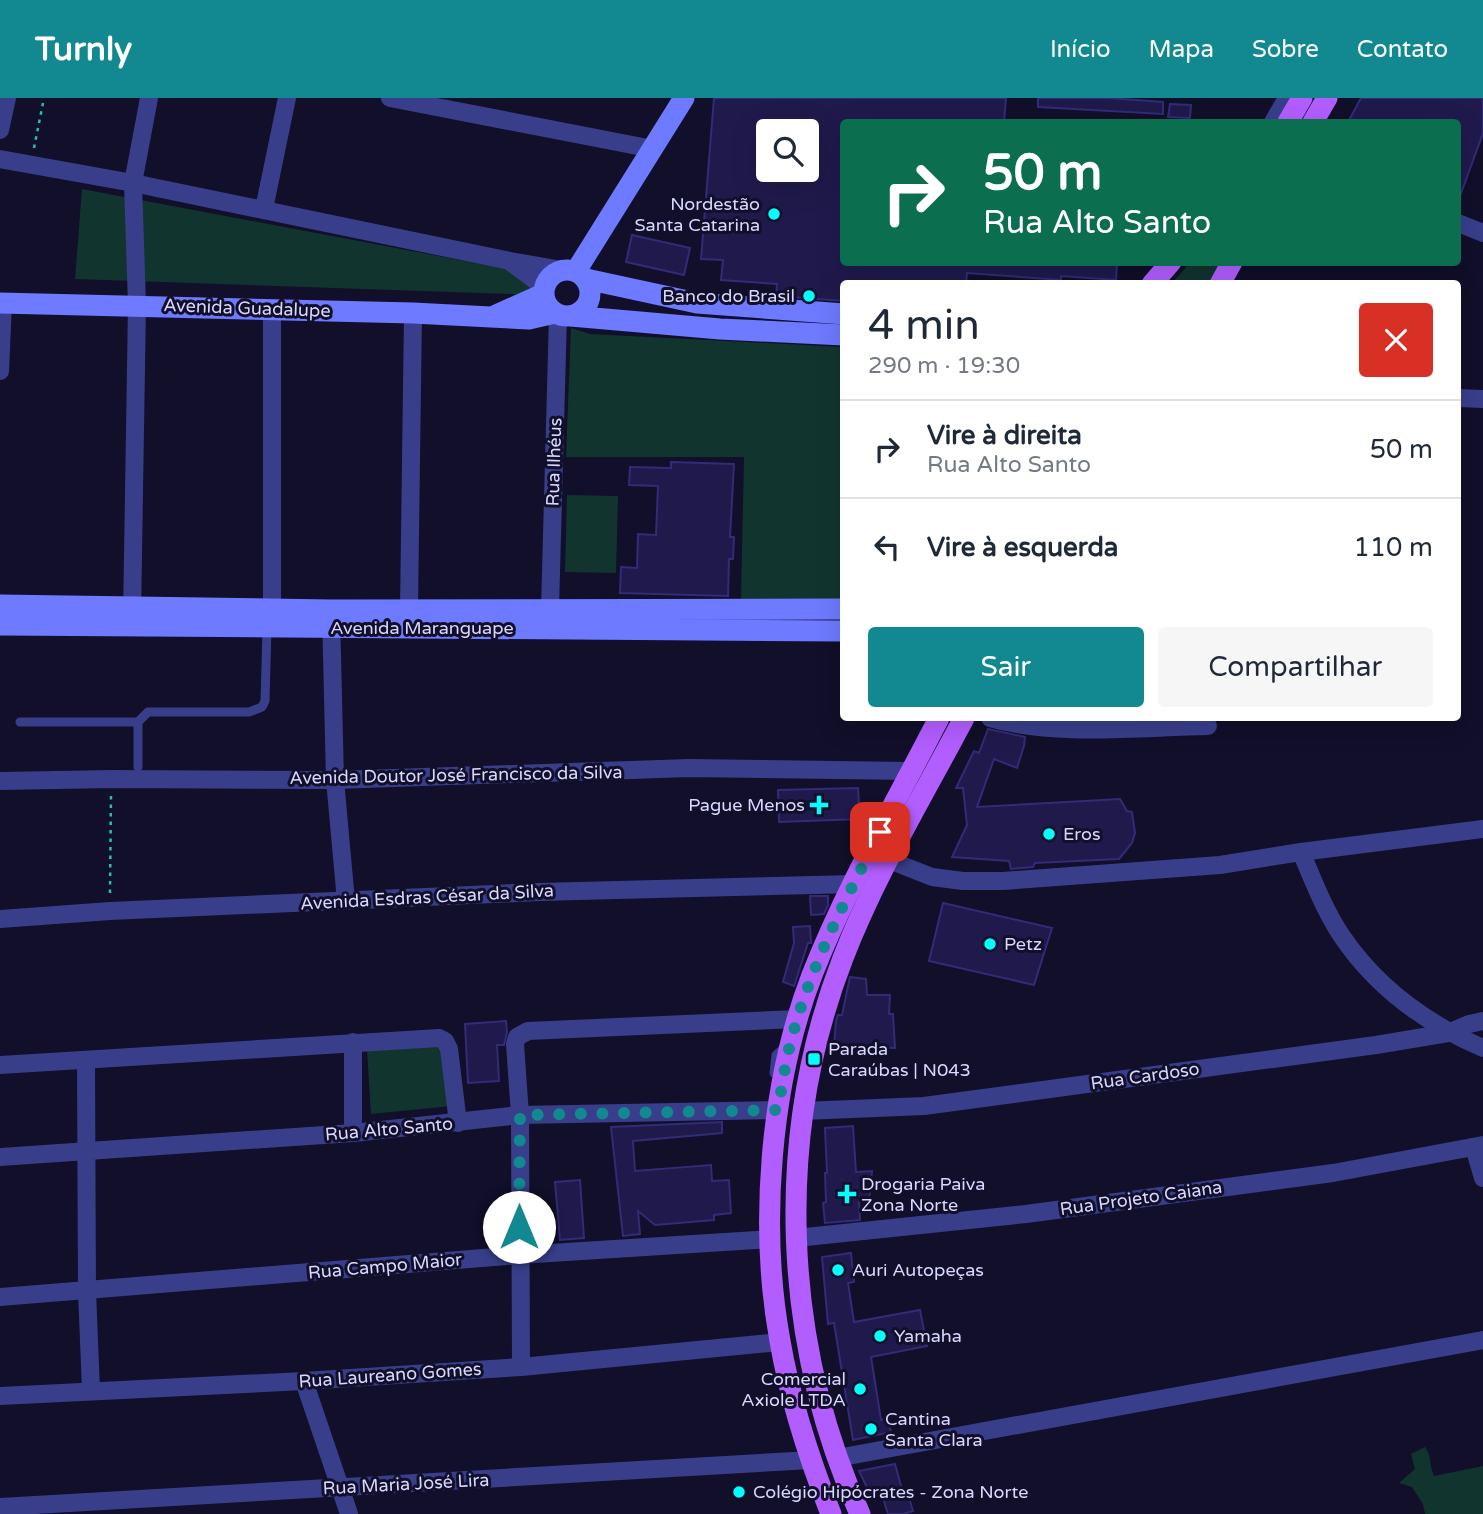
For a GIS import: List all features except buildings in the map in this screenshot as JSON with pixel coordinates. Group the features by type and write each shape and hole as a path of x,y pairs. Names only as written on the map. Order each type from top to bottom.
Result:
{"main road":[{"path":"575,273 684,98"},
{"path":"1290,119 1302,98"},
{"path":"1315,119 1327,98"},
{"path":"1155,280 1168,266"},
{"path":"575,273 590,292 587,304 583,310 562,315 548,307 544,291 550,276 575,273 697,303 840,314"},
{"name":"Avenida Guadalupe","path":"494,316 544,291"},
{"name":"Avenida Guadalupe","path":"1,303 413,313 529,319 562,315 720,330 840,335"},
{"name":"Avenida Maranguape","path":"0,605 132,617"},
{"name":"Avenida Maranguape","path":"331,619 409,609 840,609"},
{"path":"471,628 492,620 542,619 548,616 550,609"},
{"name":"Avenida Maranguape","path":"0,625 132,617 331,619 471,628 672,632 840,631"},
{"path":"831,1514 811,1460 780,1342 771,1269 774,1148 779,1106 790,1042 812,975 853,884 937,721"},
{"path":"860,1514 823,1418 803,1320 796,1238 796,1196 803,1111 823,1018 843,958 889,860 962,721"}],"street":[{"path":"0,130 6,98"},
{"path":"132,617 137,305 133,183 149,98"},
{"path":"264,209 287,98"},
{"path":"390,98 653,149"},
{"path":"1275,119 1287,98"},
{"path":"0,159 133,183 575,273"},
{"path":"1461,224 1483,233"},
{"path":"510,261 544,291"},
{"path":"0,370 1,303"},
{"path":"269,619 272,309"},
{"path":"409,609 413,313"},
{"name":"Rua Ilhéus","path":"550,609 562,315"},
{"path":"1461,398 1483,399"},
{"path":"331,619 335,780 346,901"},
{"path":"1000,721 1043,728 1208,726"},
{"name":"Avenida Doutor José Francisco da Silva","path":"0,780 335,780 689,768 911,772"},
{"path":"889,860 932,877 963,881 1003,881 1220,865 1483,829"},
{"path":"1301,852 1323,904 1341,936 1381,983 1416,1012 1448,1033 1483,1048"},
{"name":"Avenida Esdras César da Silva","path":"0,919 110,911 539,892 853,884"},
{"path":"521,1367 517,1037 523,1033 797,1018"},
{"name":"Rua Cardoso","path":"803,1111 924,1106 1376,1045 1448,1033 1483,1021"},
{"path":"0,1065 428,1037 443,1039 449,1049 458,1123"},
{"path":"353,1042 353,1133"},
{"path":"86,1060 87,1291 91,1390"},
{"name":"Rua Alto Santo","path":"0,1157 353,1133 520,1115 779,1106"},
{"path":"1479,1146 1483,1178"},
{"name":"Rua Projeto Caiana","path":"796,1238 1054,1210 1333,1173 1479,1146"},
{"name":"Rua Campo Maior","path":"0,1297 519,1255 771,1239"},
{"path":"837,1458 1483,1340"},
{"name":"Rua Laureano Gomes","path":"0,1396 521,1367 780,1342"},
{"path":"304,1381 349,1514"},
{"name":"Rua Maria José Lira","path":"0,1507 811,1460"}],"lane":[{"path":"138,766 138,722 142,716 153,711 249,712 262,707 265,701 269,619"},
{"path":"20,722 138,722"}],"path":[{"path":"30,164 44,98"},
{"path":"110,911 112,779"}],"green space":[{"path":"82,189 513,270 538,295 75,279"},
{"path":"1187,266 1226,266 1218,280 1175,280"},
{"path":"571,328 590,334 840,347 840,600 741,600 744,457 566,457"},
{"path":"567,495 618,496 616,573 565,572"},
{"path":"445,1045 451,1106 371,1114 367,1050"},
{"path":"1425,1447 1434,1476 1483,1466 1483,1514 1425,1514 1423,1504 1412,1487 1399,1483 1415,1469 1411,1454"}],"place":[{"name":"Nordestão Santa Catarina","path":"774,214"},
{"name":"Banco do Brasil","path":"809,296"},
{"name":"Pague Menos","path":"819,805"},
{"name":"Eros","path":"1049,834"},
{"name":"Petz","path":"990,944"},
{"name":"Parada Caraúbas | N043","path":"814,1059"},
{"name":"Drogaria Paiva Zona Norte","path":"847,1194"},
{"name":"Auri Autopeças","path":"838,1270"},
{"name":"Yamaha","path":"880,1336"},
{"name":"Comercial Axiole LTDA","path":"860,1389"},
{"name":"Cantina Santa Clara","path":"871,1429"},
{"name":"Colégio Hipócrates - Zona Norte","path":"739,1492"}],"route":[{"path":"519,1227 520,1115 778,1110 790,1042 812,975 880,832"}]}
